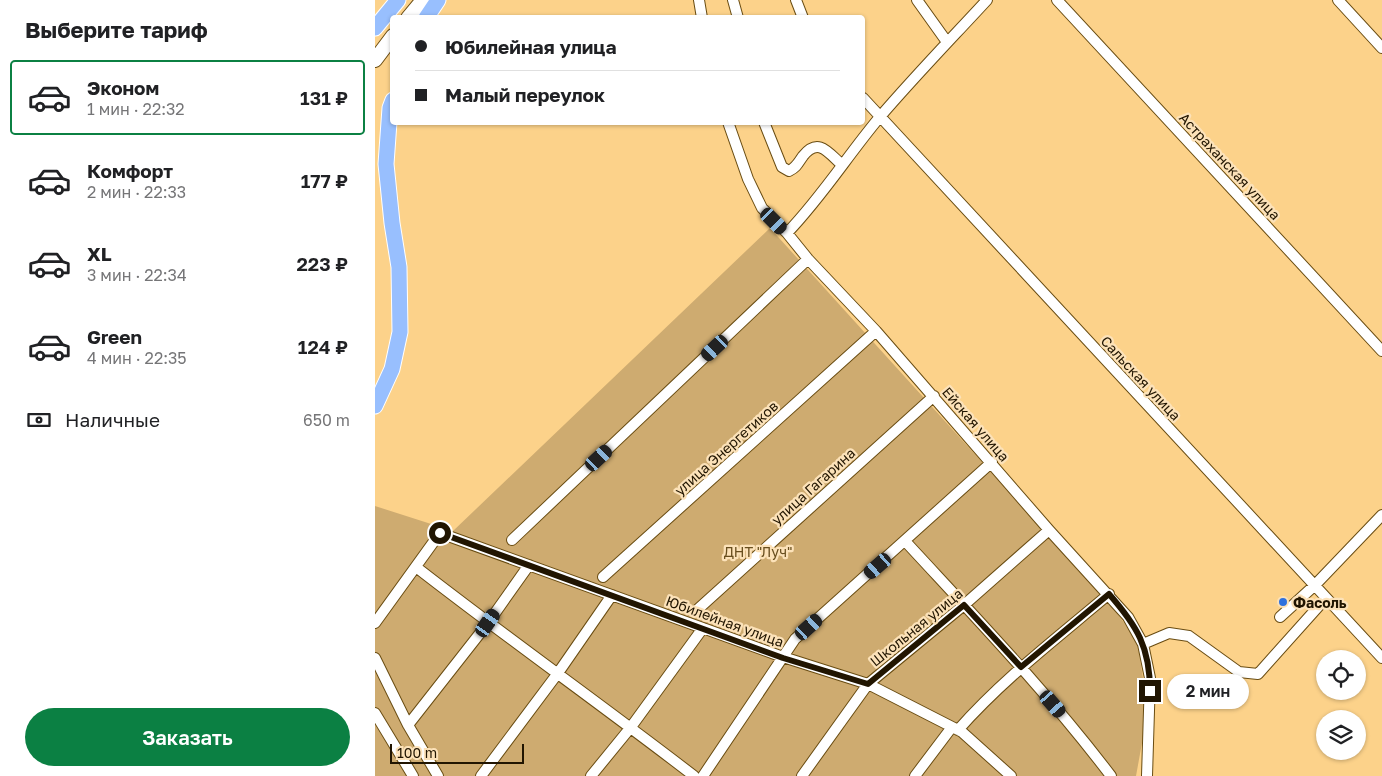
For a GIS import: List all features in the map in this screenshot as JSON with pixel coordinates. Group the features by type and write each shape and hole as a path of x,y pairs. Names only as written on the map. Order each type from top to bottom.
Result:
{"main road":[{"path":"375,28 398,0"},
{"path":"411,15 423,0"},
{"path":"428,15 438,0"},
{"path":"375,60 390,40"},
{"path":"375,406 392,369 400,332 401,293 399,267 386,164 390,108"}],"street":[{"path":"699,0 702,15"},
{"path":"733,0 736,15"},
{"path":"796,0 802,15"},
{"path":"917,0 944,38"},
{"path":"787,233 801,219 877,116 944,38 987,0"},
{"name":"Астраханская улица","path":"1057,0 1382,351"},
{"path":"1338,0 1382,48"},
{"name":"Сальская улица","path":"865,101 877,116 1382,658"},
{"name":"Ейская улица","path":"729,125 747,179 762,208 787,233 805,262 876,331 934,396 988,466 1106,597 1128,617 1141,640"},
{"path":"765,125 782,167 789,171 796,168 803,156 811,149 820,146 841,164"},
{"path":"512,540 805,262"},
{"name":"улица Энергетиков","path":"603,577 876,331"},
{"name":"улица Гагарина","path":"697,610 934,396"},
{"path":"703,776 795,639 988,466"},
{"path":"1280,617 1315,585 1382,515"},
{"name":"Школьная улица","path":"802,776 868,684 964,605 1046,532"},
{"name":"Юбилейная улица","path":"416,567 440,533 783,658 868,684 955,728 1011,776"},
{"path":"905,541 1075,728 1111,776"},
{"path":"408,725 488,623 529,565"},
{"path":"375,623 416,567 694,776"},
{"path":"481,776 558,674 611,595"},
{"path":"915,776 955,728 1021,667 1106,597"},
{"path":"1147,776 1151,704 1150,678 1141,640 1169,633 1189,636 1239,672 1258,674 1326,598"},
{"path":"591,776 631,727 703,628"},
{"path":"375,658 408,725 438,776"},
{"path":"375,714 409,773"}],"green space":[{"name":"ДНТ \"Луч\"","path":"770,228 1107,600 1137,640 1148,710 1136,776 375,776 375,506 453,531"}],"place":[{"name":"Фасоль","path":"1283,602"}],"route":[{"path":"440,533 783,658 868,684 964,605 1021,667 1109,594 1128,617 1140,636 1146,654 1150,691"}]}
